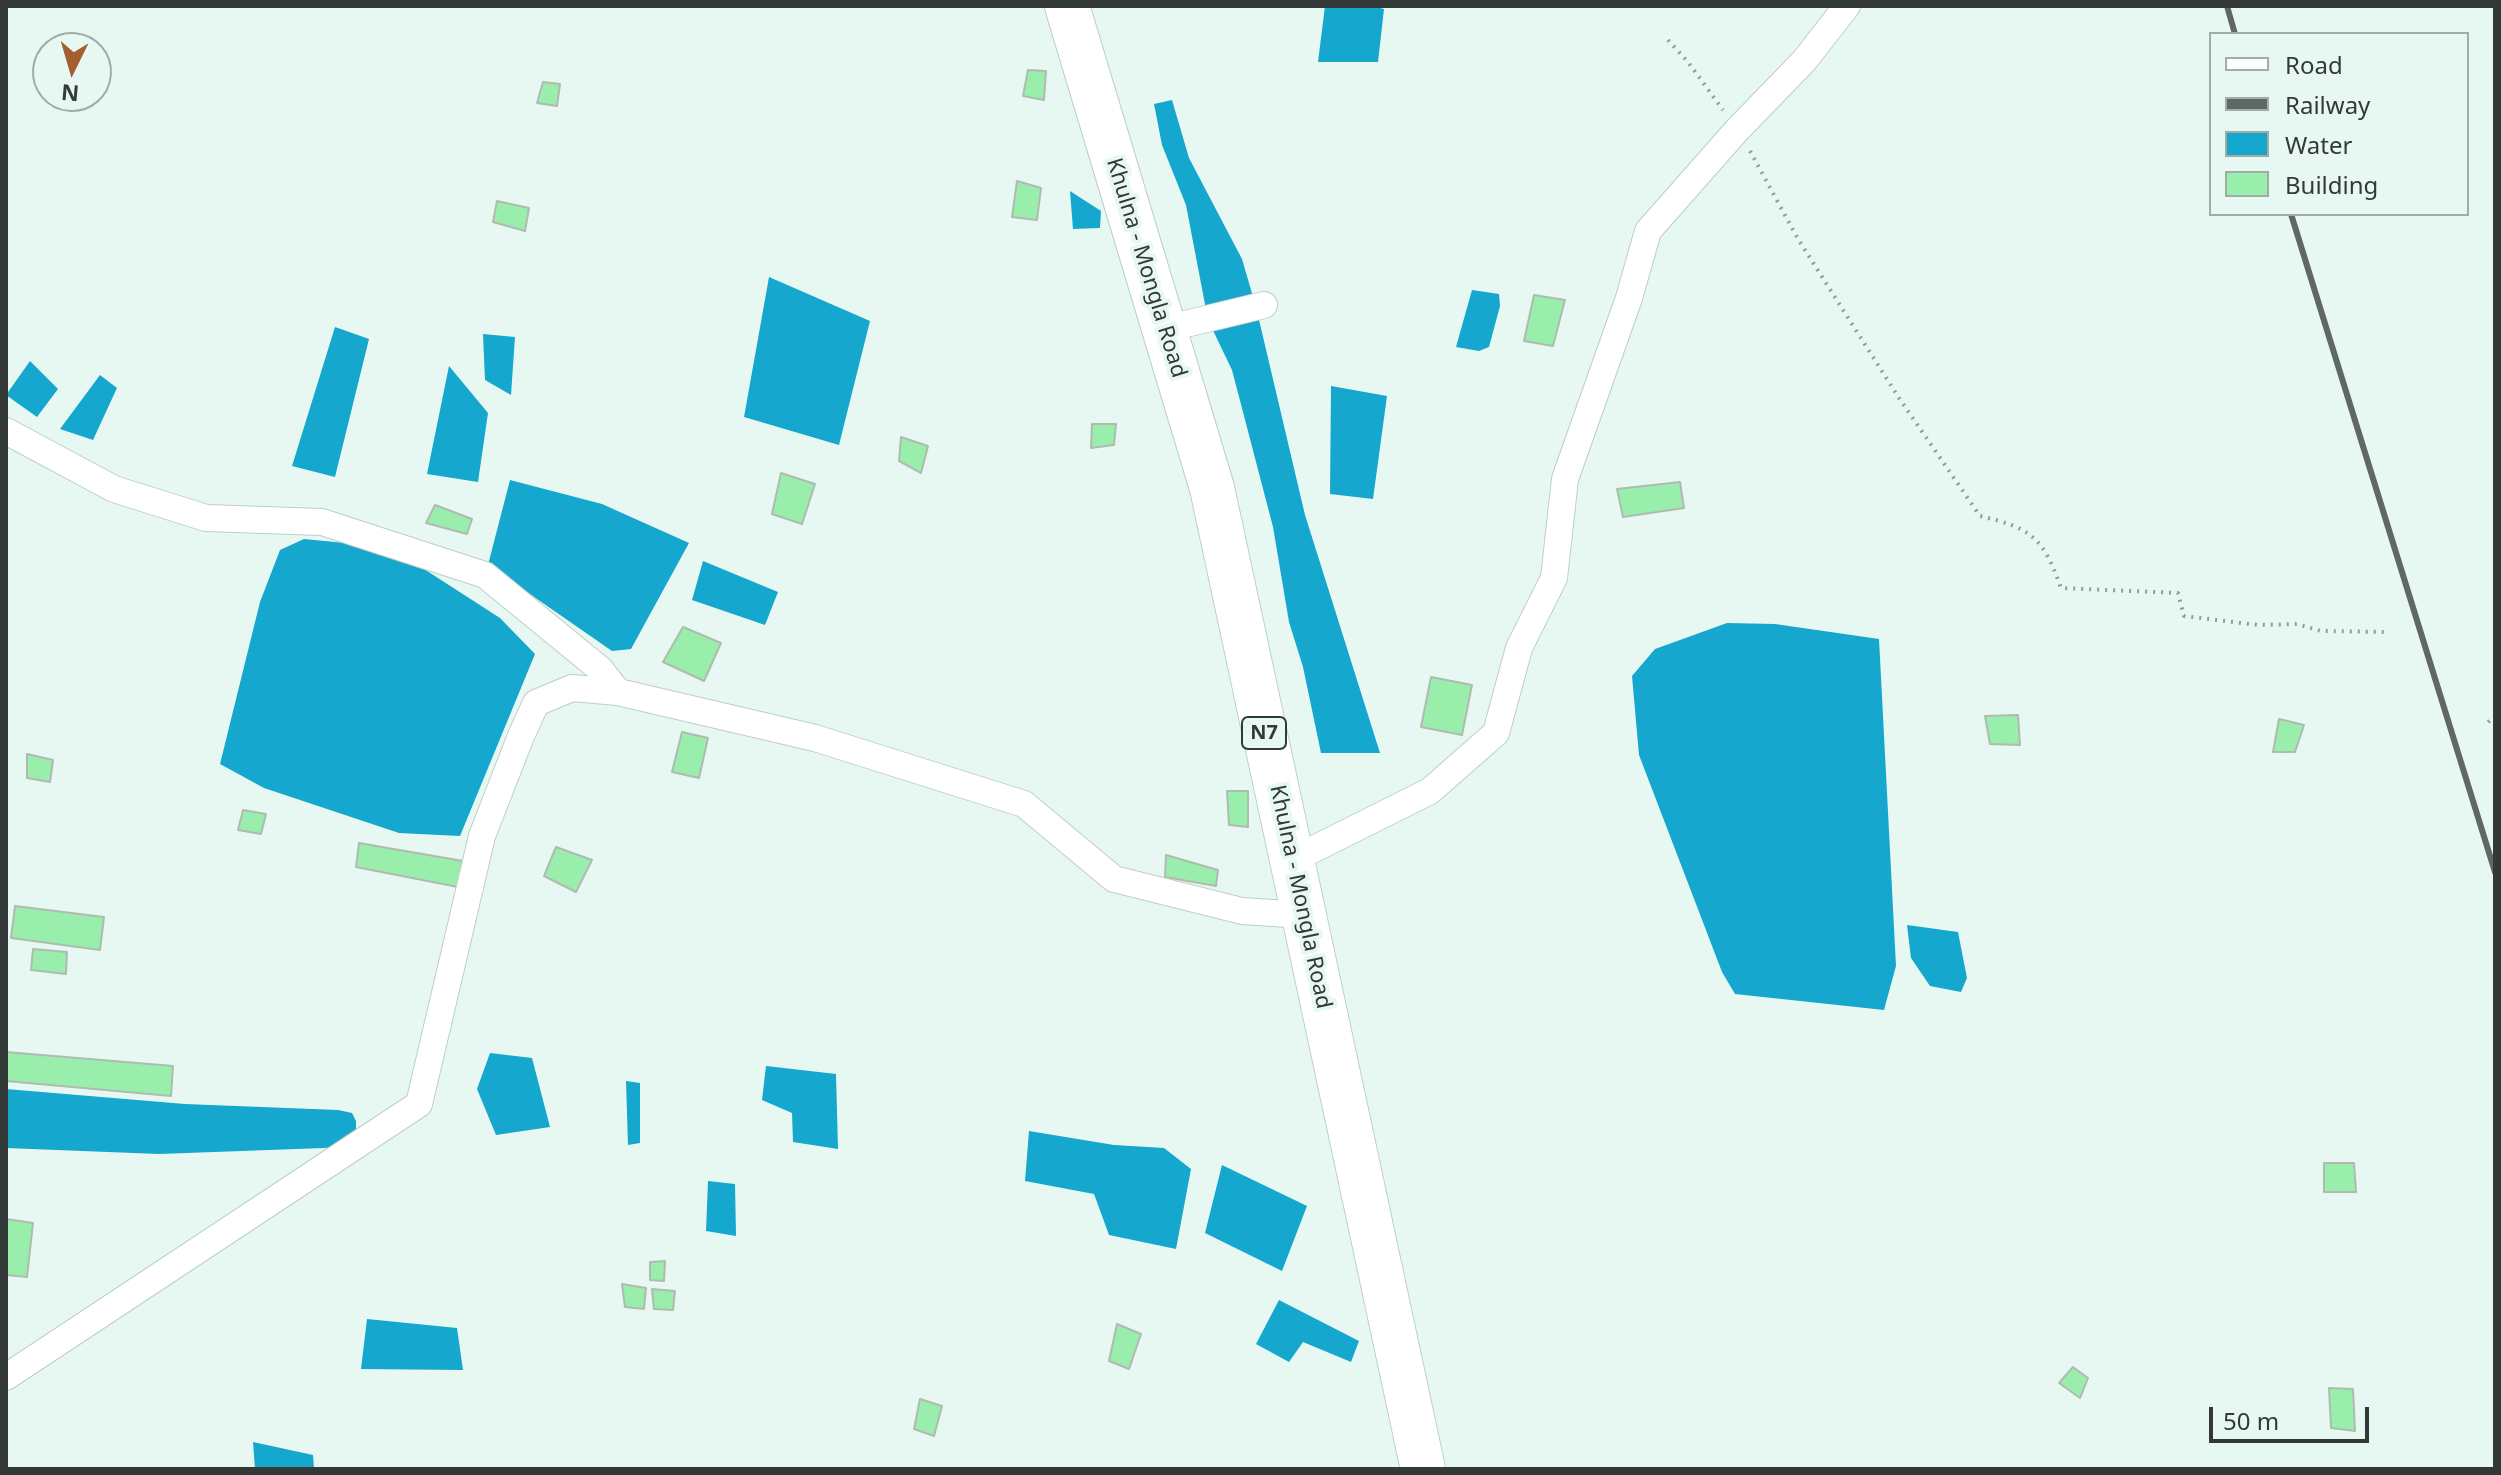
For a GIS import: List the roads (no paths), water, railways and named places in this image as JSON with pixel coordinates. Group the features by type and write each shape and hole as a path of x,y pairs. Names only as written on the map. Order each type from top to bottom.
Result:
{"highway":[{"name":"Khulna - Mongla Road","path":"1067,6 1212,488 1423,1469"}],"street":[{"path":"1292,860 1430,791 1496,733 1519,648 1554,578 1565,479 1629,298 1648,231 1738,129 1804,61 1847,6"},
{"path":"1165,329 1264,305"},
{"path":"6,431 114,489 206,518 322,522 485,575 600,669 618,692"},
{"path":"6,1377 419,1104 482,836 536,703 572,688 618,692 815,738 1024,804 1114,879 1242,911 1303,915"}],"water":[{"path":"1325,6 1373,6 1384,9 1378,62 1318,62"},
{"path":"1172,100 1189,158 1242,259 1305,515 1380,753 1321,753 1303,667 1289,622 1273,527 1232,370 1208,320 1186,205 1162,145 1154,104"},
{"path":"1070,191 1101,211 1100,228 1073,229"},
{"path":"769,277 870,321 839,445 744,417"},
{"path":"1472,290 1499,294 1500,306 1489,347 1479,351 1456,347"},
{"path":"335,327 369,339 335,477 292,466"},
{"path":"483,334 515,337 511,395 485,380"},
{"path":"30,361 58,389 37,417 6,395"},
{"path":"449,366 488,413 478,482 427,474"},
{"path":"100,375 117,388 93,440 60,429"},
{"path":"1331,386 1387,396 1373,499 1330,494"},
{"path":"510,480 602,504 689,543 631,649 612,651 488,565"},
{"path":"304,539 355,544 424,569 500,618 535,654 460,836 399,833 264,788 220,764 260,602 280,550"},
{"path":"703,561 778,592 765,625 692,600"},
{"path":"1727,623 1775,624 1879,639 1896,966 1884,1010 1735,994 1722,972 1639,755 1632,676 1655,649"},
{"path":"1907,925 1958,932 1967,978 1961,992 1930,986 1911,958"},
{"path":"490,1053 532,1058 550,1127 496,1135 477,1089"},
{"path":"766,1066 836,1074 838,1149 793,1142 792,1113 762,1100"},
{"path":"626,1081 640,1083 640,1143 628,1145"},
{"path":"6,1089 185,1104 338,1110 352,1113 356,1132 338,1147 324,1148 159,1154 6,1148"},
{"path":"1029,1131 1114,1145 1164,1148 1191,1169 1176,1249 1109,1235 1094,1194 1025,1181"},
{"path":"1222,1165 1307,1206 1282,1271 1205,1233"},
{"path":"708,1181 735,1184 736,1236 706,1231"},
{"path":"1279,1300 1359,1341 1351,1362 1303,1342 1289,1362 1256,1344"},
{"path":"367,1319 457,1328 463,1370 361,1369"},
{"path":"253,1442 313,1455 314,1469 255,1469"}],"railway":[{"path":"2227,6 2234,32"},
{"path":"2292,216 2495,872"}]}
